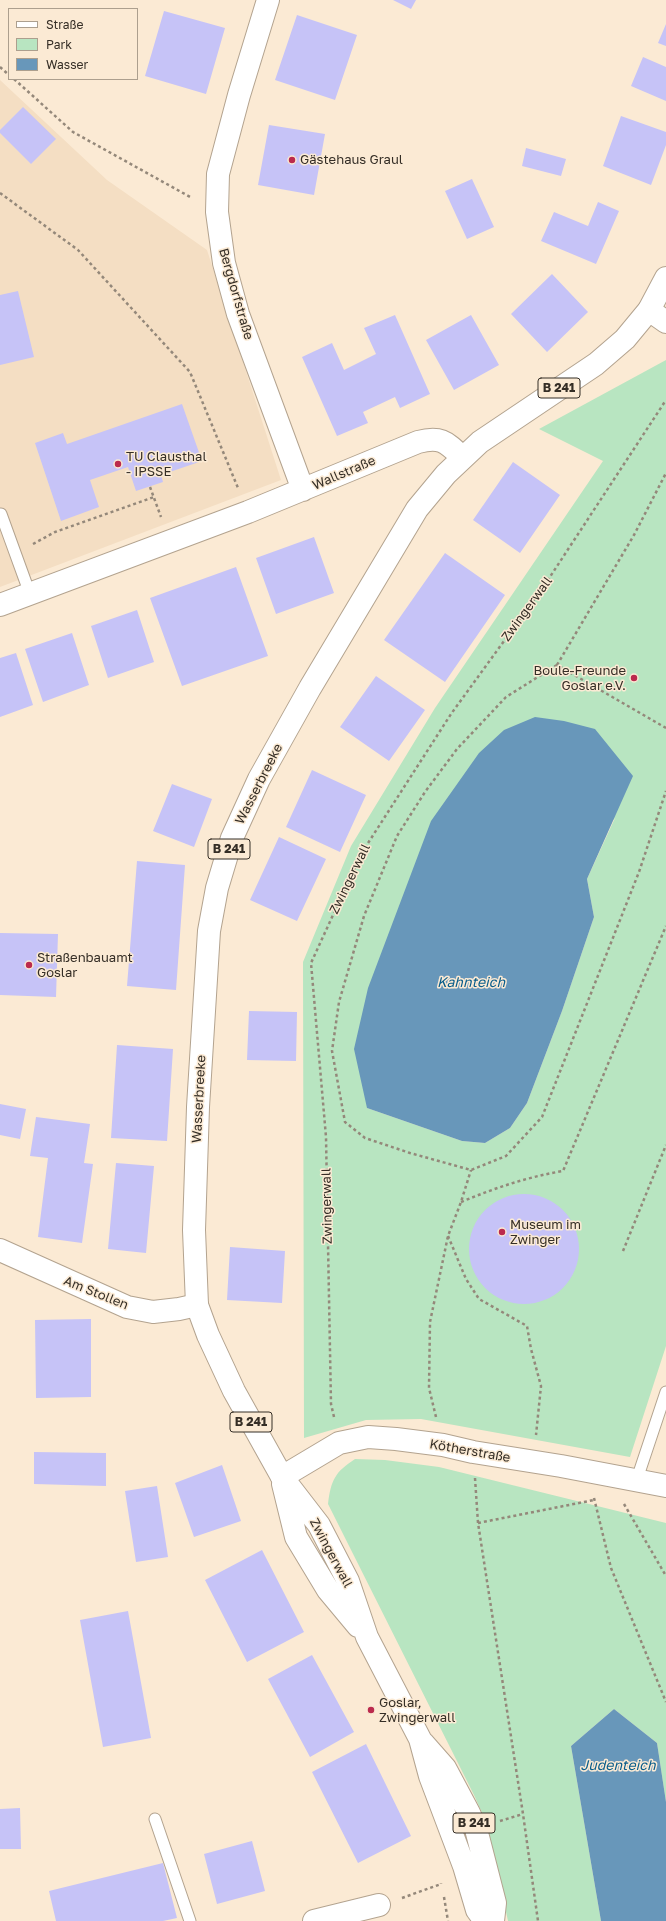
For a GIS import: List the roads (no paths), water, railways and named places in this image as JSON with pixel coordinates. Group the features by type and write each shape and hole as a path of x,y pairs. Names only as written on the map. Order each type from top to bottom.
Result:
{"main road":[{"name":"Bergdorfstraße","path":"268,0 238,95 218,174 217,212 224,263 238,314 303,490"},
{"name":"B 241","path":"462,457 497,429 606,356 658,310 666,278"},
{"name":"Wallstraße","path":"0,605 248,512 429,439 436,439 447,443 462,457"},
{"name":"Wasserbreeke","path":"197,1305 194,1230 198,1107 209,931 217,888 232,838 259,780 389,554 430,493 462,457"},
{"name":"Am Stollen","path":"0,1250 126,1307 153,1312 197,1305"},
{"name":"Zwingerwall","path":"197,1305 208,1335 234,1391 282,1477 319,1525 348,1581 367,1637 420,1739 430,1776 464,1866 477,1910 485,1921"},
{"name":"Kötherstraße","path":"282,1477 339,1443 368,1437 396,1439 443,1446 597,1472 666,1486"},
{"name":"Zwingerwall","path":"420,1739 445,1768 476,1829 495,1903 493,1921"},
{"path":"314,1921 379,1905"}],"lane":[{"path":"1,514 30,594"},
{"path":"637,1480 666,1392"},
{"path":"155,1819 190,1921"}],"water":[{"name":"Kahnteich","path":"535,717 564,721 595,729 633,776 587,879 594,917 562,1011 527,1103 510,1128 485,1143 462,1141 367,1108 354,1049 368,988 431,821 479,753 504,730"},
{"name":"Judenteich","path":"614,1709 657,1743 666,1802 666,1921 601,1921 571,1746"}],"place":[{"name":"Gästehaus Graul","path":"292,160"},
{"name":"TU Clausthal - IPSSE","path":"118,464"},
{"name":"Boule-Freunde Goslar e.V.","path":"634,678"},
{"name":"Straßenbauamt Goslar","path":"29,965"},
{"name":"Museum im Zwinger","path":"502,1232"},
{"name":"Goslar, Zwingerwall","path":"371,1710"}]}
